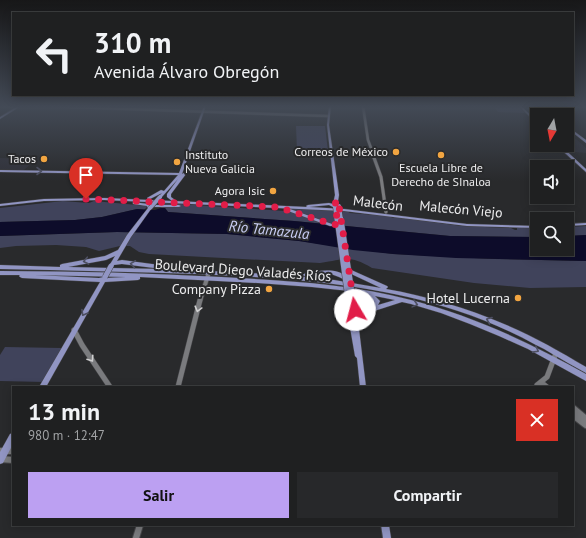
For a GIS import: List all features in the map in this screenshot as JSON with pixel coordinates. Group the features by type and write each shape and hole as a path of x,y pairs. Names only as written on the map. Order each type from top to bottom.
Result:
{"main road":[{"path":"173,200 169,197 169,194 180,174 196,131"},
{"path":"329,131 345,278 356,320 363,386"},
{"path":"574,133 586,142"},
{"path":"566,152 585,170"},
{"path":"0,171 180,174"},
{"path":"149,198 160,193 180,174"},
{"path":"43,386 119,251 151,207 180,174"},
{"name":"Malecón Viejo","path":"0,204 63,196 149,198 364,209 439,220 530,225"},
{"path":"105,199 148,205 151,207 212,204"},
{"name":"Malecón","path":"0,204 54,200 105,199 370,212 467,225 530,225"},
{"path":"306,206 329,204 336,206 341,215 349,270 353,336 360,363"},
{"path":"277,207 338,225"},
{"path":"341,215 347,212 370,212"},
{"path":"574,222 586,223"},
{"path":"574,224 586,223"},
{"path":"52,268 106,258 119,251"},
{"path":"112,264 122,262 182,274"},
{"name":"Boulevard Diego Valadés Ríos","path":"0,267 182,274 207,279 279,282 339,288 370,293 401,300 474,322 512,338 586,378"},
{"path":"349,270 397,292"},
{"name":"Boulevard Diego Valadés Ríos","path":"0,273 182,274 209,272 296,277 356,284 397,292 487,319 556,353 586,370"},
{"path":"0,273 6,275 104,278 182,274"},
{"path":"296,277 333,273 339,274 345,278"},
{"path":"351,299 362,307 372,307 377,301 370,293"},
{"path":"356,320 366,311 401,300"},
{"path":"0,460 12,439"},
{"path":"385,526 387,538"}],"street":[{"path":"367,131 368,140 381,177 386,212"},
{"path":"178,386 209,272"},
{"path":"74,330 82,345 109,386"},
{"path":"540,385 547,377 556,353"},
{"path":"574,409 586,419"},
{"path":"574,416 586,425"},
{"path":"0,460 12,460"},
{"path":"136,538 140,526"}],"shaded area":[{"path":"296,131 326,131 328,151 297,151"},
{"path":"574,139 586,148 586,153 574,152"},
{"path":"0,158 37,159 24,170 0,169"},
{"path":"63,201 89,203 94,201 148,206 144,210 137,209 102,217 75,220 0,222 0,208"},
{"path":"164,203 285,211 292,209 347,211 350,213 389,216 393,218 395,217 462,226 511,228 515,230 517,230 517,228 530,228 530,237 450,236 294,221 168,212 165,208 161,208"},
{"path":"586,226 586,235 574,236 574,227"},
{"path":"117,232 227,234 299,241 393,254 494,259 586,261 586,287 530,288 474,283 372,268 352,259 320,263 149,254 139,252 130,246 120,246 99,251 86,247 56,245 0,248 0,236"},
{"path":"5,347 62,348 44,382 0,381 0,355"}],"water":[{"name":"Río Tamazula","path":"165,208 168,212 294,221 450,236 530,237 530,256 574,256 574,236 586,235 586,261 456,258 393,254 353,250 299,241 227,234 117,232 0,236 0,222 75,220 102,217 137,209 155,210"}],"place":[{"name":"Correos de México","path":"396,152"},
{"name":"Escuela Libre de Derecho de SInaloa","path":"441,155"},
{"name":"Tacos","path":"44,159"},
{"name":"Instituto Nueva Galicia","path":"177,162"},
{"name":"Agora Isic","path":"273,191"},
{"name":"Company Pizza","path":"269,289"},
{"name":"Hotel Lucerna","path":"518,298"}],"route":[{"path":"86,199 277,207 338,225 335,204 337,200 355,310"}]}
